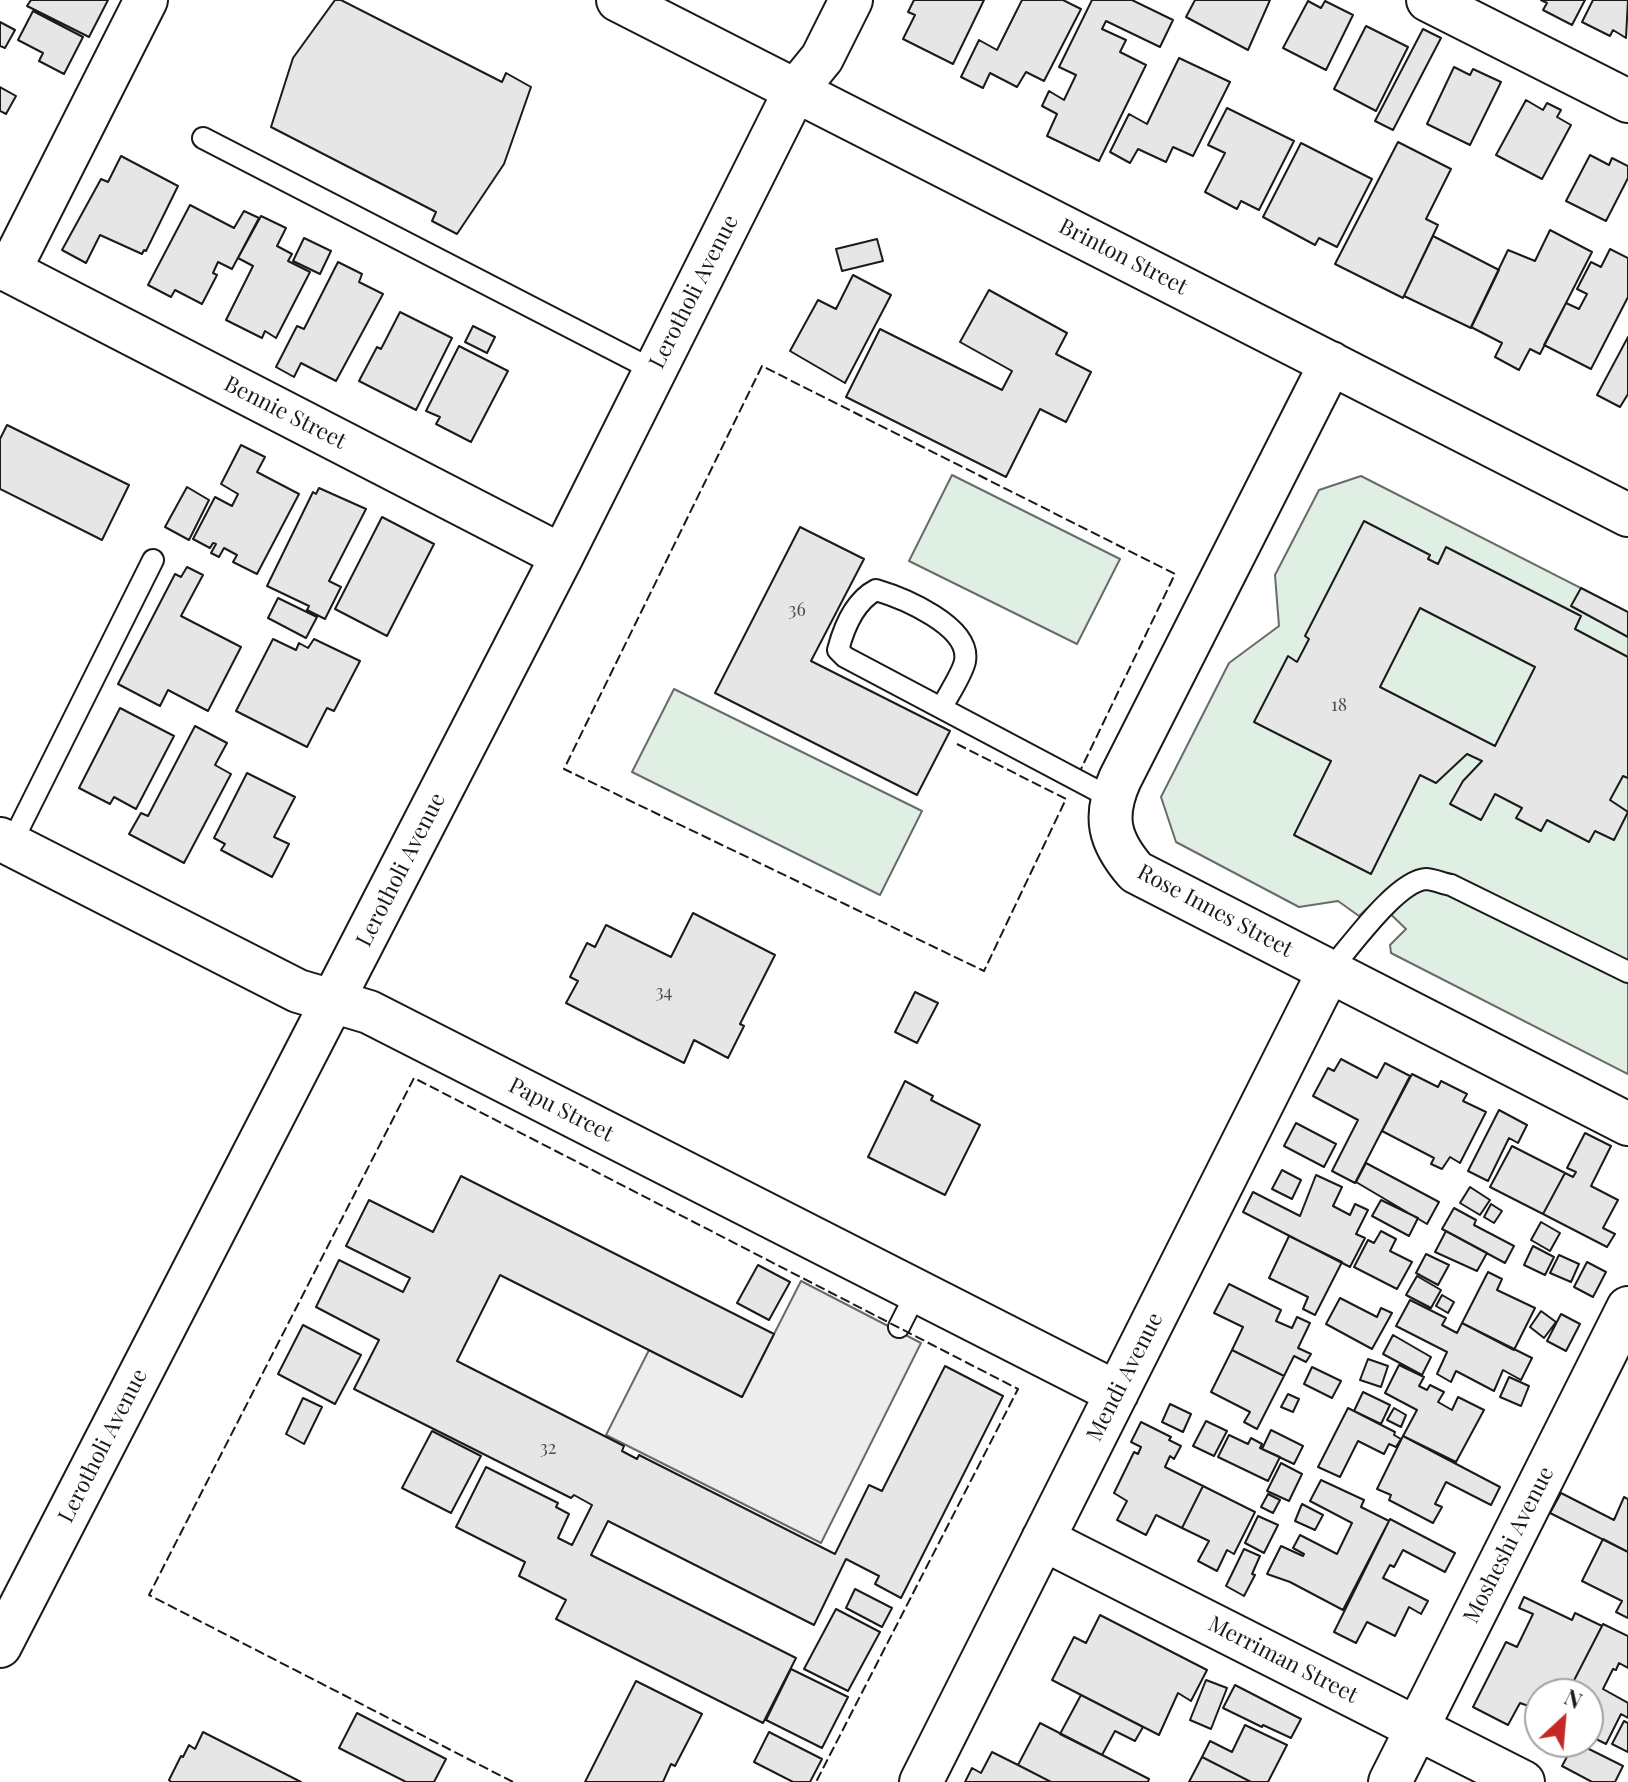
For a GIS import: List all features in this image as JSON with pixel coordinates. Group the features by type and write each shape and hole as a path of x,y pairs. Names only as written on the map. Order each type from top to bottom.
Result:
{"street":[{"name":"Bennie Street","path":"146,0 4,268 562,556"},
{"name":"Brinton Street","path":"618,0 1628,515"},
{"name":"Lerotholi Avenue","path":"0,1646 562,556 795,91 822,58 851,0"},
{"path":"1428,0 1628,101"},
{"path":"1111,798 1331,363"},
{"name":"Rose Innes Street","path":"1111,798 1109,817 1112,835 1122,855 1136,872 1628,1124"},
{"name":"Papu Street","path":"5,842 298,991 369,1012 1117,1393"},
{"name":"Mendi Avenue","path":"921,1782 1329,971"},
{"name":"Mosheshi Avenue","path":"1390,1782 1628,1308"},
{"name":"Merriman Street","path":"1043,1539 1523,1782"}],"lane":[{"path":"203,138 655,371"},
{"path":"5,842 153,560"},
{"path":"942,707 965,660 961,640 949,626 893,595 876,590 863,597 842,636 838,650 845,657 1111,798"},
{"path":"1329,971 1392,898 1407,886 1426,879 1451,885 1628,972"},
{"path":"899,1327 917,1291"}],"green space":[{"path":"952,475 1120,559 1077,644 909,561"},
{"path":"1361,476 1628,612 1628,1074 1391,953 1390,945 1406,929 1376,900 1359,916 1338,901 1299,907 1176,842 1161,797 1229,663 1279,626 1275,575 1319,490"},
{"path":"674,689 922,811 880,895 632,772"}],"shaded area":[{"path":"801,1281 921,1343 821,1543 606,1435 649,1350 742,1397"}],"building":[{"path":"31,0 108,0 89,37 27,6"},
{"path":"335,0 341,0 502,82 506,73 531,87 504,164 457,234 432,221 436,212 271,127 293,58"},
{"path":"914,0 984,0 953,64 903,39 915,15 908,12"},
{"path":"1022,0 1063,0 1081,9 1044,81 1026,72 1017,87 990,73 983,88 961,77 979,40 997,50"},
{"path":"1092,0 1132,0 1173,20 1160,47 1106,21 1102,29 1126,40 1120,52 1146,65 1099,161 1047,136 1057,114 1042,106 1049,91 1064,100 1076,75 1059,67"},
{"path":"1195,0 1270,0 1248,50 1186,17"},
{"path":"1541,0 1585,0 1572,25 1543,10 1547,3"},
{"path":"1593,0 1628,0 1626,38 1613,30 1610,36 1582,22"},
{"path":"1308,1 1321,8 1325,1 1353,15 1326,70 1283,48"},
{"path":"33,11 83,37 64,74 39,61 43,53 18,40"},
{"path":"0,22 15,30 5,48 0,46"},
{"path":"1366,26 1408,47 1376,111 1334,89"},
{"path":"1423,29 1441,38 1393,130 1375,121"},
{"path":"1179,58 1230,82 1193,156 1173,147 1166,162 1138,149 1130,163 1110,152 1129,114 1147,124"},
{"path":"1454,67 1470,75 1473,69 1501,82 1470,145 1427,124"},
{"path":"0,87 16,96 6,114 0,111"},
{"path":"1526,100 1543,110 1547,103 1561,110 1557,117 1571,125 1542,179 1496,155"},
{"path":"1227,108 1294,141 1259,210 1241,201 1237,209 1205,192 1225,153 1208,145"},
{"path":"1398,142 1451,169 1426,219 1438,225 1403,298 1335,264"},
{"path":"1301,143 1372,179 1337,247 1319,238 1315,245 1263,217"},
{"path":"1590,155 1609,165 1612,158 1628,166 1628,178 1606,221 1566,201"},
{"path":"121,156 178,186 146,251 142,254 100,235 86,263 62,250 101,179 108,182"},
{"path":"190,205 234,228 244,211 259,218 232,269 218,262 213,273 217,275 202,304 175,290 171,297 148,285"},
{"path":"261,216 286,228 277,246 292,254 288,261 310,272 276,338 265,331 262,338 226,320 253,266 238,258"},
{"path":"1550,230 1592,252 1540,354 1530,349 1519,370 1495,357 1502,343 1471,327 1508,250 1535,261"},
{"path":"1433,236 1499,270 1471,328 1404,296"},
{"path":"304,238 331,251 320,274 293,261"},
{"path":"877,239 883,261 842,271 836,249"},
{"path":"1610,249 1628,258 1628,297 1591,369 1544,345 1566,303 1579,309 1587,294 1577,289 1591,262 1601,267"},
{"path":"338,262 362,274 359,282 383,294 336,381 301,363 294,377 276,367 297,326 304,329"},
{"path":"853,275 891,295 845,383 790,351 818,300 836,309"},
{"path":"989,290 1067,333 1056,354 1091,372 1066,422 1040,409 1006,477 846,397 880,329 1002,390 1012,371 960,342"},
{"path":"400,312 452,338 416,410 359,381 377,347 381,349"},
{"path":"473,326 495,337 487,353 465,342"},
{"path":"1628,337 1628,394 1620,407 1597,395"},
{"path":"459,346 508,371 471,442 436,424 440,417 426,411"},
{"path":"7,425 129,485 102,540 0,489 0,439"},
{"path":"241,445 265,457 257,472 299,494 257,574 233,562 237,555 224,548 219,557 211,553 216,544 213,543 210,548 193,539 215,497 232,506 238,494 221,484"},
{"path":"187,487 209,500 189,540 165,527"},
{"path":"319,488 366,509 329,581 341,587 325,619 307,610 309,606 267,586 313,492 316,494"},
{"path":"382,517 434,544 387,636 335,609"},
{"path":"1364,521 1430,555 1428,559 1438,564 1446,547 1581,616 1575,629 1628,657 1628,778 1623,776 1610,800 1628,812 1614,840 1595,831 1589,842 1547,820 1541,831 1516,818 1522,808 1495,794 1481,820 1450,804 1463,781 1482,761 1467,754 1436,783 1420,775 1371,874 1294,835 1331,761 1254,722 1288,656 1297,662 1309,639 1305,636","holes":["1420,608 1535,667 1495,746 1380,687"]},
{"path":"800,527 864,559 811,661 950,731 917,795 715,693"},
{"path":"187,567 203,575 181,616 241,647 208,711 168,690 160,706 118,684 175,574 181,577"},
{"path":"1581,588 1628,612 1628,637 1571,606"},
{"path":"278,598 317,617 306,638 268,618"},
{"path":"273,639 296,650 299,643 308,648 314,639 360,661 334,711 327,708 307,747 236,711"},
{"path":"120,708 174,736 136,809 114,797 110,804 79,788"},
{"path":"195,726 227,743 215,765 231,774 184,863 129,834 141,813 148,816"},
{"path":"247,773 295,797 274,837 289,844 272,877 221,850 225,844 214,838"},
{"path":"693,913 775,955 740,1024 744,1026 728,1058 694,1040 684,1063 566,1003 578,981 570,977 587,943 595,947 606,925 671,957"},
{"path":"915,992 938,1003 917,1043 895,1032"},
{"path":"1341,1059 1377,1078 1385,1063 1410,1076 1355,1183 1332,1171 1358,1120 1313,1096 1328,1068 1334,1071"},
{"path":"1412,1074 1438,1087 1441,1081 1467,1094 1463,1101 1486,1112 1460,1163 1450,1157 1442,1169 1431,1164 1434,1158 1382,1131"},
{"path":"905,1081 933,1096 931,1100 980,1125 945,1195 868,1157"},
{"path":"1499,1110 1527,1125 1518,1143 1509,1138 1488,1181 1468,1171"},
{"path":"1296,1123 1336,1144 1324,1167 1284,1146"},
{"path":"1585,1133 1611,1146 1591,1186 1618,1200 1603,1228 1615,1234 1607,1247 1543,1214 1565,1173 1573,1177 1576,1172 1567,1168"},
{"path":"1512,1146 1565,1173 1543,1214 1490,1187"},
{"path":"1366,1163 1439,1202 1427,1224 1356,1182"},
{"path":"1282,1170 1301,1180 1292,1199 1272,1189"},
{"path":"1316,1175 1342,1187 1333,1206 1350,1215 1355,1204 1368,1210 1356,1234 1365,1238 1350,1267 1243,1212 1253,1192 1300,1216"},
{"path":"461,1176 774,1334 742,1397 500,1275 457,1361 624,1446 622,1451 637,1459 639,1455 835,1554 869,1485 882,1491 945,1366 1003,1396 901,1598 875,1584 879,1576 846,1559 814,1625 608,1521 591,1555 796,1658 763,1723 556,1619 566,1600 519,1576 525,1562 456,1527 486,1467 558,1503 556,1507 569,1514 558,1538 572,1545 592,1505 574,1495 571,1498 354,1389 379,1340 316,1307 339,1260 403,1292 410,1278 346,1246 369,1200 433,1232"},
{"path":"1470,1187 1490,1200 1480,1215 1460,1203"},
{"path":"1381,1200 1418,1218 1409,1236 1372,1216"},
{"path":"1491,1204 1502,1211 1494,1223 1484,1217"},
{"path":"1454,1208 1476,1220 1474,1225 1514,1246 1505,1263 1442,1229"},
{"path":"1541,1222 1560,1233 1550,1251 1531,1240"},
{"path":"1381,1231 1396,1239 1390,1251 1412,1262 1397,1289 1354,1267 1368,1240 1374,1243"},
{"path":"1446,1231 1487,1253 1477,1271 1435,1252"},
{"path":"1289,1236 1342,1262 1315,1315 1303,1309 1308,1297 1269,1278"},
{"path":"1533,1246 1554,1257 1545,1275 1524,1265"},
{"path":"1426,1254 1449,1265 1438,1285 1416,1273"},
{"path":"1559,1255 1579,1264 1571,1282 1550,1273"},
{"path":"1587,1262 1606,1272 1593,1297 1574,1287"},
{"path":"758,1265 790,1282 769,1320 737,1303"},
{"path":"1488,1272 1502,1279 1497,1290 1535,1308 1514,1350 1462,1323"},
{"path":"1417,1276 1441,1290 1431,1308 1406,1295"},
{"path":"1229,1284 1281,1310 1278,1322 1292,1328 1297,1317 1310,1323 1298,1348 1311,1354 1306,1362 1294,1356 1284,1376 1232,1350 1243,1327 1214,1313"},
{"path":"1442,1295 1454,1302 1448,1313 1436,1306"},
{"path":"1340,1298 1377,1317 1381,1308 1392,1313 1372,1349 1326,1324"},
{"path":"1410,1300 1446,1318 1442,1325 1457,1333 1462,1323 1532,1358 1521,1380 1503,1370 1494,1391 1456,1371 1451,1382 1437,1374 1447,1352 1396,1326"},
{"path":"1541,1311 1556,1322 1544,1338 1530,1327"},
{"path":"1561,1314 1580,1324 1566,1351 1547,1341"},
{"path":"303,1325 361,1355 335,1404 278,1374"},
{"path":"1393,1335 1431,1357 1422,1375 1383,1354"},
{"path":"1232,1350 1284,1376 1257,1429 1244,1422 1250,1412 1211,1392"},
{"path":"1368,1359 1388,1366 1381,1387 1360,1380"},
{"path":"1399,1365 1424,1377 1419,1386 1427,1390 1430,1385 1444,1392 1438,1402 1452,1410 1458,1397 1484,1410 1456,1462 1403,1436 1417,1410 1385,1393"},
{"path":"1312,1367 1341,1381 1332,1398 1304,1384"},
{"path":"1509,1377 1529,1386 1521,1406 1500,1397"},
{"path":"1363,1392 1390,1405 1381,1424 1354,1411"},
{"path":"1288,1394 1299,1399 1293,1412 1281,1407"},
{"path":"303,1398 322,1407 304,1444 286,1434"},
{"path":"1170,1404 1191,1414 1183,1432 1162,1422"},
{"path":"1348,1408 1395,1432 1394,1435 1401,1439 1396,1447 1389,1444 1384,1454 1358,1441 1340,1477 1318,1467"},
{"path":"1394,1408 1406,1415 1401,1427 1387,1420"},
{"path":"1206,1421 1227,1431 1214,1456 1193,1446"},
{"path":"1141,1422 1171,1437 1169,1440 1181,1446 1174,1459 1170,1456 1165,1467 1203,1486 1182,1528 1156,1515 1146,1535 1117,1520 1127,1501 1114,1493 1134,1452 1138,1454 1141,1447 1131,1442"},
{"path":"1271,1430 1303,1446 1294,1464 1262,1449"},
{"path":"432,1431 481,1456 451,1513 402,1488"},
{"path":"1229,1435 1248,1444 1251,1438 1262,1444 1260,1448 1280,1457 1268,1481 1218,1457"},
{"path":"1403,1436 1500,1487 1491,1505 1446,1482 1435,1504 1442,1507 1433,1523 1389,1500 1391,1495 1377,1489"},
{"path":"1281,1463 1302,1474 1289,1501 1267,1491"},
{"path":"1321,1480 1364,1500 1361,1507 1389,1521 1343,1610 1290,1582 1267,1574 1281,1546 1303,1556 1293,1548 1300,1535 1337,1554 1352,1523 1310,1501"},
{"path":"1203,1486 1255,1512 1234,1554 1227,1550 1217,1571 1198,1561 1209,1541 1182,1528"},
{"path":"1561,1493 1614,1520 1624,1497 1628,1499 1628,1552 1550,1513"},
{"path":"1268,1494 1280,1500 1273,1513 1261,1507"},
{"path":"1302,1504 1323,1515 1315,1530 1295,1521"},
{"path":"1258,1516 1278,1525 1264,1553 1245,1543"},
{"path":"1390,1519 1455,1553 1445,1572 1403,1550 1394,1567 1390,1565 1383,1578 1428,1601 1421,1614 1409,1607 1395,1636 1367,1622 1356,1643 1334,1632"},
{"path":"1603,1539 1628,1552 1628,1618 1616,1612 1622,1601 1582,1581"},
{"path":"1244,1549 1260,1556 1252,1574 1255,1575 1244,1596 1226,1586"},
{"path":"855,1589 892,1608 882,1627 846,1608"},
{"path":"1524,1597 1572,1620 1575,1613 1602,1626 1575,1678 1524,1678 1524,1704 1520,1703 1508,1725 1473,1707 1506,1642 1517,1647 1533,1614 1519,1608"},
{"path":"836,1609 880,1632 848,1691 804,1669"},
{"path":"1100,1615 1207,1670 1191,1701 1178,1693 1159,1735 1052,1680 1074,1637 1086,1643"},
{"path":"1603,1624 1628,1636 1628,1668 1619,1663 1604,1687 1604,1678 1575,1678"},
{"path":"791,1669 848,1697 822,1748 766,1720"},
{"path":"1206,1680 1227,1688 1211,1729 1190,1720"},
{"path":"636,1681 702,1714 675,1766 671,1764 663,1782 585,1782"},
{"path":"1235,1685 1301,1719 1291,1738 1223,1708"},
{"path":"1604,1690 1628,1703 1628,1718 1621,1714 1606,1744"},
{"path":"1081,1695 1143,1727 1135,1741 1115,1731 1102,1755 1060,1734"},
{"path":"357,1713 446,1759 434,1782 406,1782 339,1748"},
{"path":"1624,1721 1628,1723 1628,1752 1612,1744"},
{"path":"1040,1723 1149,1779 1148,1782 1051,1782 1018,1765"},
{"path":"1245,1725 1287,1745 1268,1782 1251,1782 1202,1757 1210,1741 1232,1752"},
{"path":"203,1732 301,1782 171,1782 169,1780 181,1756 189,1745 195,1749"},
{"path":"769,1732 822,1759 810,1782 793,1782 754,1762"},
{"path":"992,1752 1051,1782 965,1782 972,1768 981,1773"},
{"path":"1604,1756 1623,1766 1615,1782 1592,1782 1562,1766 1566,1758"},
{"path":"1202,1757 1251,1782 1189,1782"}],"fence":[{"path":"957,744 1066,799 984,971 564,769 762,366 1175,574 1081,769"},
{"path":"513,1782 149,1595 414,1078 1018,1389 816,1782"}]}
